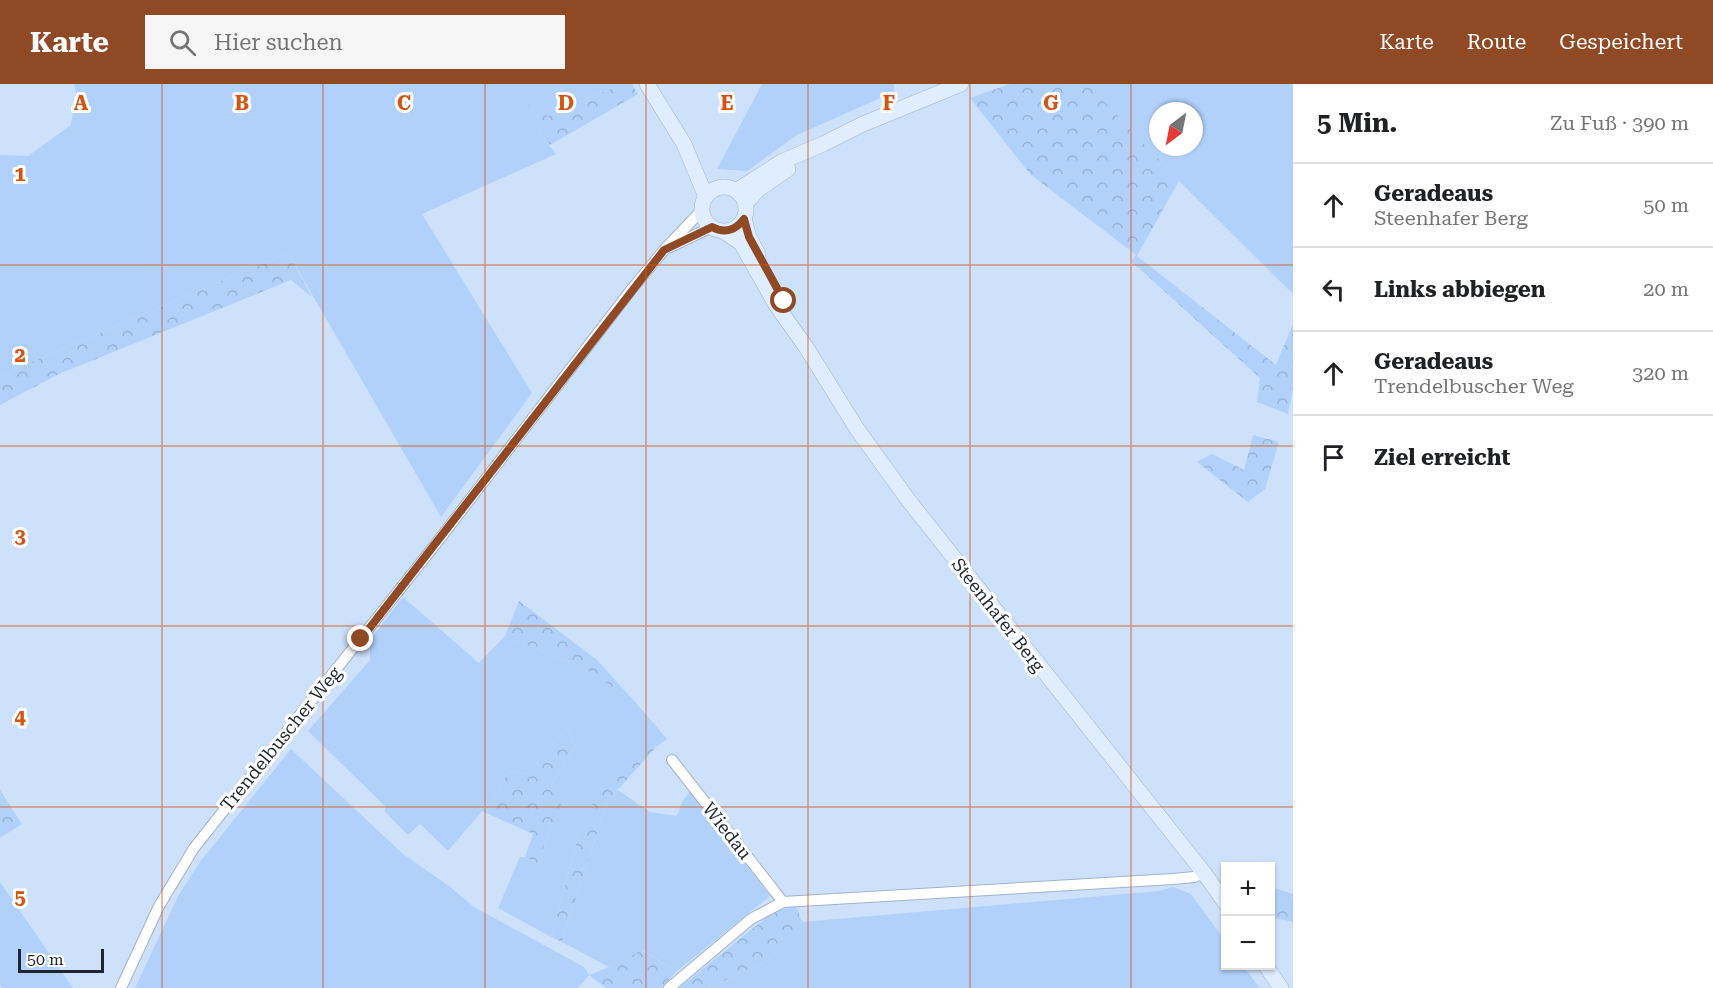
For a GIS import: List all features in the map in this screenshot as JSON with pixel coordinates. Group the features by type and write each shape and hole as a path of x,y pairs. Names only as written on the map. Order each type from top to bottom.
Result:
{"street":[{"path":"646,84 684,144 707,173 735,194 746,211 744,219 738,226 718,229 706,221 704,203 684,144"},
{"path":"704,203 716,189 735,194 759,189 823,144 863,124 961,84"},
{"name":"Trendelbuscher Weg","path":"121,988 159,906 194,848 420,564 664,250 704,203"},
{"name":"Steenhafer Berg","path":"744,219 749,237 806,347"},
{"name":"Trendelbuscher Weg","path":"664,250 718,229"},
{"name":"Steenhafer Berg","path":"718,229 741,243 776,305 806,347 857,429 909,501 1221,897"},
{"name":"Wiedau","path":"672,760 783,902"},
{"path":"669,988 752,919 783,902 1173,879 1194,877 1204,873"},
{"path":"1269,970 1281,988"}],"green space":[{"path":"74,84 622,84 548,116 528,106 541,134 556,154 422,214 532,393 441,517 288,253 20,367 0,378 0,155 28,156 71,125 76,93"},
{"path":"622,84 632,84 638,94 550,145 541,134 527,105 548,116"},
{"path":"762,84 894,84 894,92 797,135 747,171 717,169"},
{"path":"1010,84 1088,84 1149,149 1149,156 1156,156 1179,181 1137,256 1276,365 1293,324 1293,390 1288,414 1257,402 1260,378 1131,261 1136,255 1030,174 970,98"},
{"path":"1088,84 1293,84 1293,294 1156,156 1203,156 1203,102 1149,102 1149,149"},
{"path":"288,253 312,297 291,280 59,374 0,405 0,378 20,367"},
{"path":"1253,435 1279,442 1265,489 1248,502 1197,462 1212,454 1244,470"},
{"path":"403,597 479,663 505,636 590,672 636,703 667,739 656,747 650,740 580,830 551,937 498,908 520,857 525,857 538,864 551,824 563,810 551,786 575,746 567,729 527,774 509,771 486,813 482,811 448,851 420,824 408,835 384,811 386,807 308,731 370,660 370,640"},
{"path":"519,601 597,660 636,703 590,672 505,636"},
{"path":"567,729 575,746 551,786 564,810 551,824 538,864 525,857 533,834 486,813 509,771 527,774"},
{"path":"650,740 656,747 607,802 562,942 551,937 580,830 596,797"},
{"path":"291,749 403,854 449,886 474,907 584,967 589,975 578,988 135,988 178,896 200,862"},
{"path":"0,790 22,824 0,838"},
{"path":"618,790 650,812 677,816 682,802 690,791 770,896 676,972 643,950 609,967 562,942 607,802"},
{"path":"0,882 73,988 2,988 0,985"},
{"path":"1173,887 1191,894 1221,935 1221,970 1246,970 1260,988 708,988 766,962 802,922 1159,891"},
{"path":"1275,888 1293,894 1293,922 1275,918"},
{"path":"796,905 802,922 766,962 708,988 679,988 772,913"},
{"path":"642,950 676,972 661,988 606,988 589,975 609,967"}],"route":[{"path":"361,639 664,250 712,227 723,231 732,230 744,219 749,237 784,301"}]}
